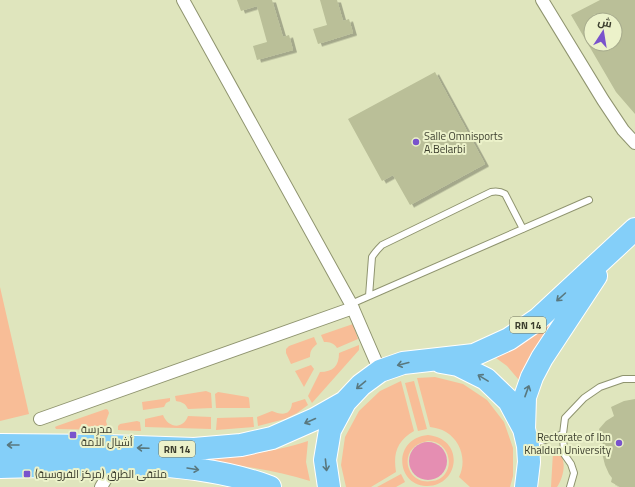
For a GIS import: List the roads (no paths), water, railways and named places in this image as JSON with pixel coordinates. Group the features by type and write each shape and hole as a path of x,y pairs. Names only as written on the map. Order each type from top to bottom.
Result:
{"highway":[{"name":"RN 14","path":"426,360 474,355 509,339 538,319 635,229"},
{"name":"RN 14","path":"526,437 525,397 532,377 542,358 611,252"},
{"path":"329,487 325,460 330,430 345,402 360,385 380,372 403,363 426,360 458,365 486,379 509,401 526,437 529,462 526,487"},
{"name":"RN 14","path":"0,445 107,446 194,449 241,445 272,438 316,419 345,402"},
{"name":"RN 14","path":"0,467 128,464 177,467 223,474 270,487"}],"street":[{"path":"183,0 352,306 380,372"},
{"path":"542,0 602,100 623,130 635,143"},
{"path":"40,419 352,306"},
{"path":"101,487 114,465"}],"lane":[{"path":"369,296 372,257 382,245 491,192 496,191 505,194 523,229"},
{"path":"352,306 369,296 589,200"},
{"path":"570,487 574,474 571,464 564,454 563,434 565,418 584,398 600,387 623,379 635,379"},
{"path":"526,437 563,434"}],"place":[{"name":"Salle Omnisports A.Belarbi","path":"416,142"},
{"name":"مدرسة أشبال الأمة","path":"73,435"},
{"name":"Rectorate of Ibn Khaldun University","path":"619,443"},
{"name":"ملتقى الطرق (مركز الفروسية)","path":"27,474"}]}
